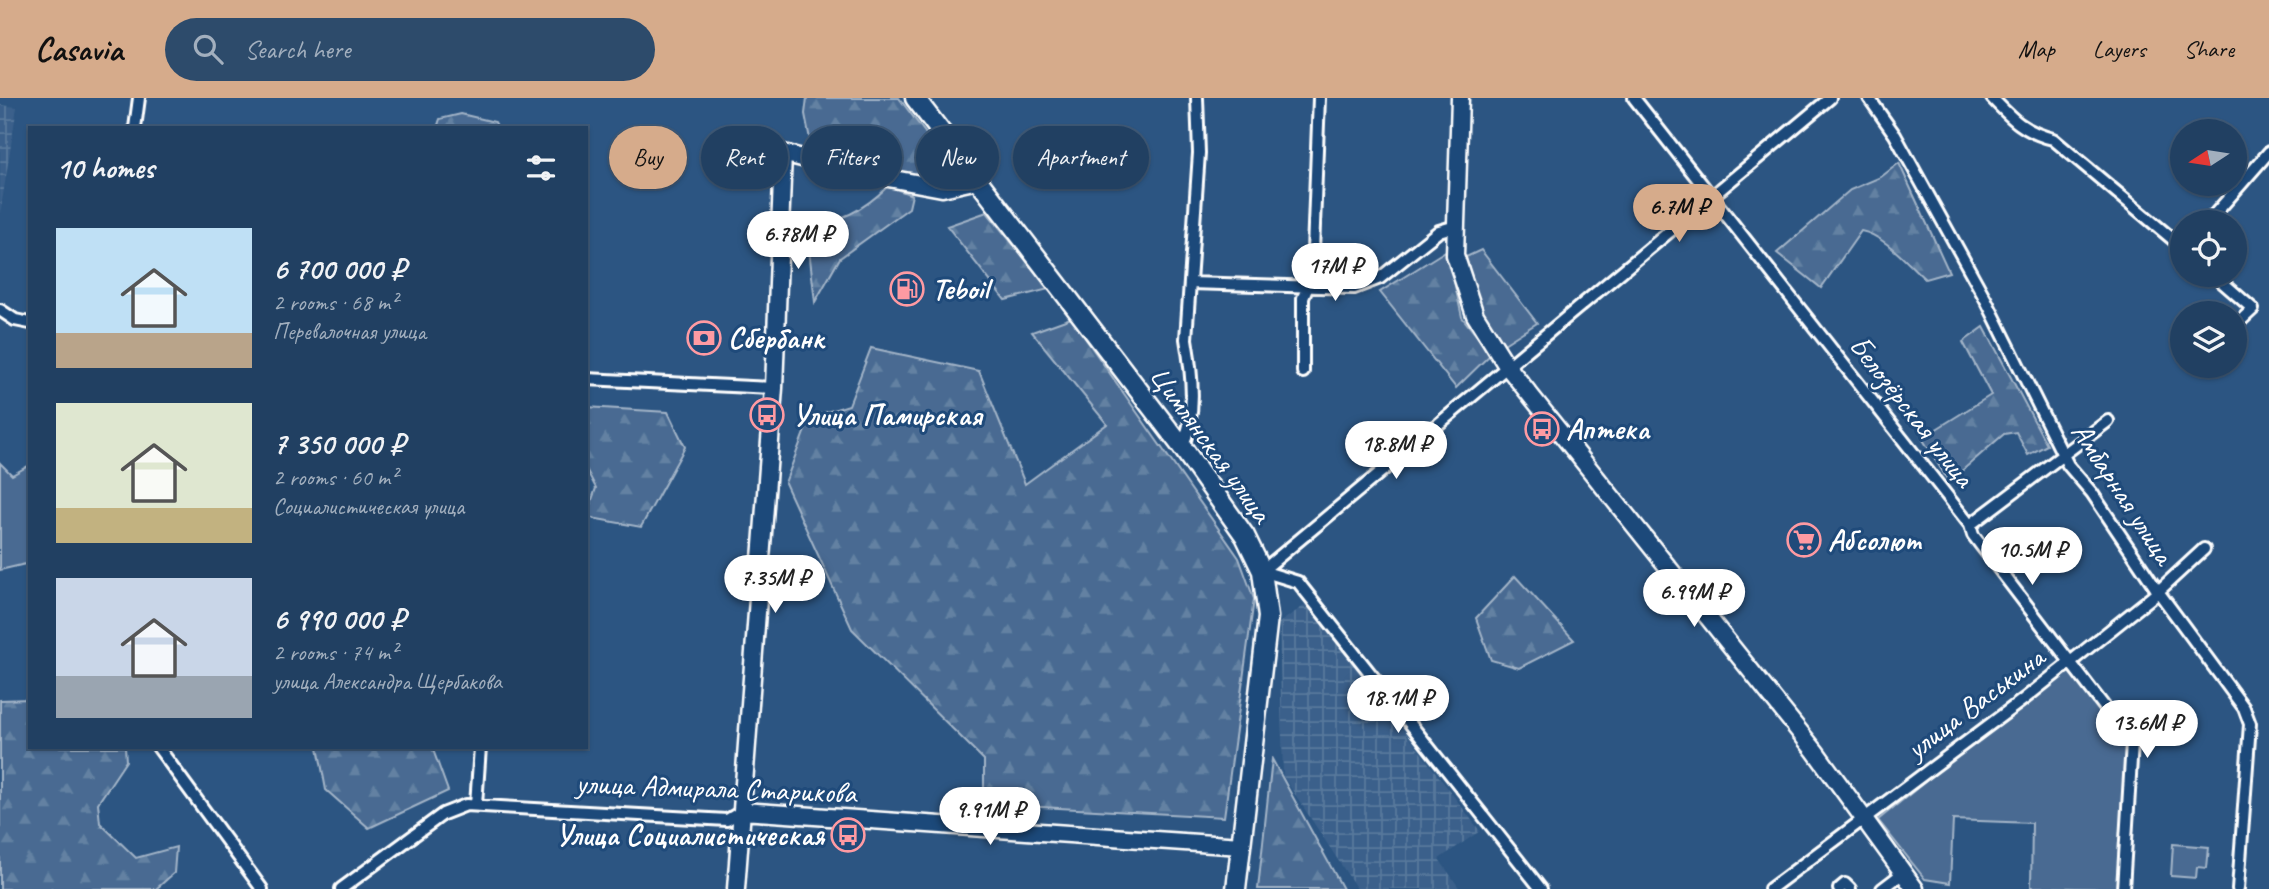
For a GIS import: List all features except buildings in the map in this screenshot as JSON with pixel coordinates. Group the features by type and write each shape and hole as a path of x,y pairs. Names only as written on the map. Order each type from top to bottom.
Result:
{"main road":[{"name":"Цимлянская улица","path":"915,98 937,126"},
{"name":"Цимлянская улица","path":"985,189 1182,447 1245,536 1262,571 1268,617 1236,889"}],"street":[{"path":"135,126 139,98"},
{"path":"1182,447 1189,430 1191,370 1186,339 1199,153 1197,98"},
{"path":"1303,372 1303,298 1309,285 1319,98"},
{"path":"1460,98 1455,255 1475,315 1507,366 1815,751 1915,889"},
{"name":"Белозёрская улица","path":"1634,98 1970,525 1973,535 2132,743 2123,889"},
{"path":"1262,571 1830,98"},
{"name":"Амбарная улица","path":"1869,98 1895,135 1979,288 2068,464 2092,493 2157,590 2244,708 2250,724 2238,889"},
{"path":"1992,98 2020,127 2031,134 2053,139 2170,237"},
{"path":"2218,210 2269,152"},
{"path":"736,889 774,388 783,153 856,172 916,183"},
{"path":"1190,283 1354,288 1380,278 1439,231 1456,226"},
{"path":"2228,287 2244,301"},
{"path":"0,310 15,320"},
{"path":"0,322 15,320 28,323"},
{"path":"588,379 746,382 774,388"},
{"path":"1970,525 2108,421"},
{"name":"улица Васькина","path":"1770,889 2070,662 2152,597 2204,550"},
{"path":"1262,571 1298,582 1541,889"},
{"path":"159,749 262,889"},
{"path":"476,805 480,749"},
{"name":"улица Адмирала Старикова","path":"341,889 443,814 476,805 727,820 742,811 1241,846"},
{"path":"1882,889 1903,873"},
{"path":"1783,879 1792,889"},
{"path":"1839,889 1845,884 1850,889"}],"shaded area":[{"path":"0,105 17,107 0,214"},
{"path":"1308,603 1480,831 1439,859 1460,889 1357,889 1283,776 1279,623"}],"green space":[{"path":"807,98 899,98 920,126 916,126 916,175 902,174 902,126 807,126 805,114"},
{"path":"461,114 495,122 497,126 438,126 440,119"},
{"path":"1899,163 1949,272 1925,279 1887,244 1861,231 1821,288 1777,253 1850,190 1881,177"},
{"path":"884,189 896,189 912,195 909,208 840,258 815,302 806,223 840,218 870,201"},
{"path":"987,212 1049,289 1005,300 947,226"},
{"path":"1447,250 1462,317 1491,354 1456,388 1380,292"},
{"path":"1481,250 1537,323 1504,344 1480,311 1466,257"},
{"path":"1071,318 1239,558 1254,599 1224,817 984,804 984,760 852,629 785,483 810,417 849,405 871,348 979,371 1025,484 1107,424 1032,332"},
{"path":"1984,327 2047,445 2028,455 2016,432 2004,434 1949,482 1922,438 1991,395 1963,342"},
{"path":"588,407 668,412 685,447 641,527 588,517 596,488 588,473"},
{"path":"0,463 12,475 28,466 28,563 0,570"},
{"path":"1515,576 1574,640 1519,668 1491,660 1476,618"},
{"path":"2070,664 2129,740 2121,889 2031,887 2032,823 1953,820 1950,883 1925,879 1878,820"},
{"path":"28,699 28,749 125,749 126,761 98,803 100,823 136,858 176,847 174,873 156,889 0,889 0,700"},
{"path":"318,749 433,749 448,791 369,828 326,790"},
{"path":"1272,759 1343,889 1258,889"},
{"path":"2173,844 2209,847 2207,868 2197,867 2196,878 2171,876"}],"place":[{"name":"Teboil","path":"907,289"},
{"name":"Сбербанк","path":"704,338"},
{"name":"Улица Памирская","path":"767,415"},
{"name":"Аптека","path":"1542,429"},
{"name":"Абсолют","path":"1804,540"},
{"name":"Улица Социалистическая","path":"848,835"}]}
